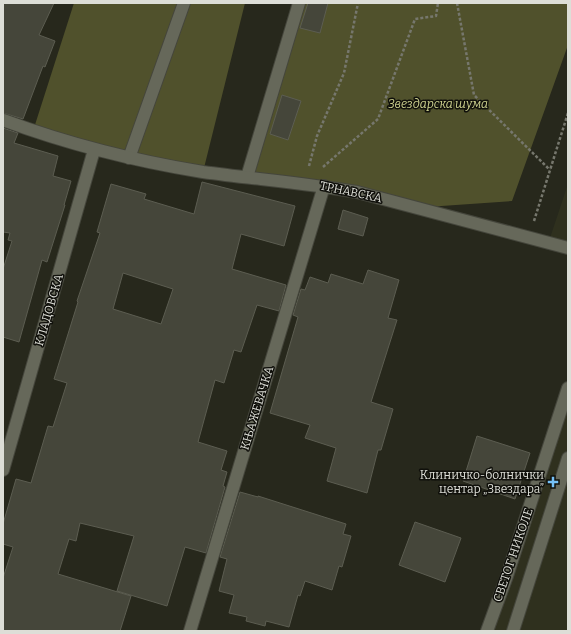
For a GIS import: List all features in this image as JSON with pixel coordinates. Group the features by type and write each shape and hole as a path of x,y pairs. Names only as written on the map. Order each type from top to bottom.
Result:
{"street":[{"path":"130,158 184,3"},
{"path":"247,177 299,3"},
{"name":"ТРНАВСКА","path":"3,120 94,150 203,172 304,183 357,192 568,248"},
{"name":"КЛАДОВСКА","path":"3,470 94,150"},
{"name":"КЊАЖЕВАЧКА","path":"190,631 324,186"},
{"name":"СВЕТОГ НИКОЛЕ","path":"487,631 507,576 568,388"},
{"path":"513,631 568,458"}],"path":[{"path":"304,183 317,136 344,73 358,3"},
{"path":"304,183 378,119 415,19 436,16 438,3"},
{"path":"457,3 474,95 550,170"},
{"path":"530,237 568,113"}],"shaded area":[{"path":"568,184 568,248 549,241"},
{"name":"Клиничко-болнички центар „Звездара”","path":"568,388 568,631 487,631"}],"green space":[{"path":"74,3 245,3 203,172 33,131"},
{"name":"Звездарска шума","path":"299,3 568,3 568,45 512,201 427,207 247,177"}],"building":[{"path":"3,3 54,3 39,35 55,41 45,67 43,66 23,119 3,113"},
{"path":"308,3 328,3 320,33 300,28"},
{"path":"282,95 301,101 288,140 270,134"},
{"path":"3,128 18,133 14,143 58,156 53,176 71,181 47,262 42,260 19,342 3,337 3,269 12,241 8,240 10,233 3,232"},
{"path":"202,182 295,206 284,246 241,234 232,269 286,285 279,311 257,305 241,352 234,350 224,383 215,380 198,442 227,451 221,470 227,472 223,486 225,487 206,553 185,547 167,606 117,591 134,536 80,523 76,541 69,539 58,574 131,596 120,631 3,631 3,578 13,547 3,544 3,524 16,479 31,483 48,426 53,427 67,383 54,379 78,302 77,301 100,233 97,232 111,184 146,194 144,199 194,214","holes":["123,273 173,289 161,324 113,309"]},
{"path":"343,210 368,218 363,236 338,229"},
{"path":"368,270 399,280 388,318 397,320 371,402 393,409 381,450 378,450 367,493 327,481 336,448 305,438 310,425 270,413 298,317 293,315 301,289 305,290 310,277 328,283 331,274 363,284"},
{"path":"477,436 530,453 515,499 463,481"},
{"path":"240,492 258,496 346,524 343,534 351,536 342,567 339,566 332,590 305,581 300,596 298,595 289,627 266,621 265,626 246,621 247,617 229,613 234,595 219,591 227,559 220,557"},
{"path":"415,522 461,538 445,582 399,565"}],"place":[{"name":"Клиничко-болнички центар „Звездара”","path":"553,482"}]}
